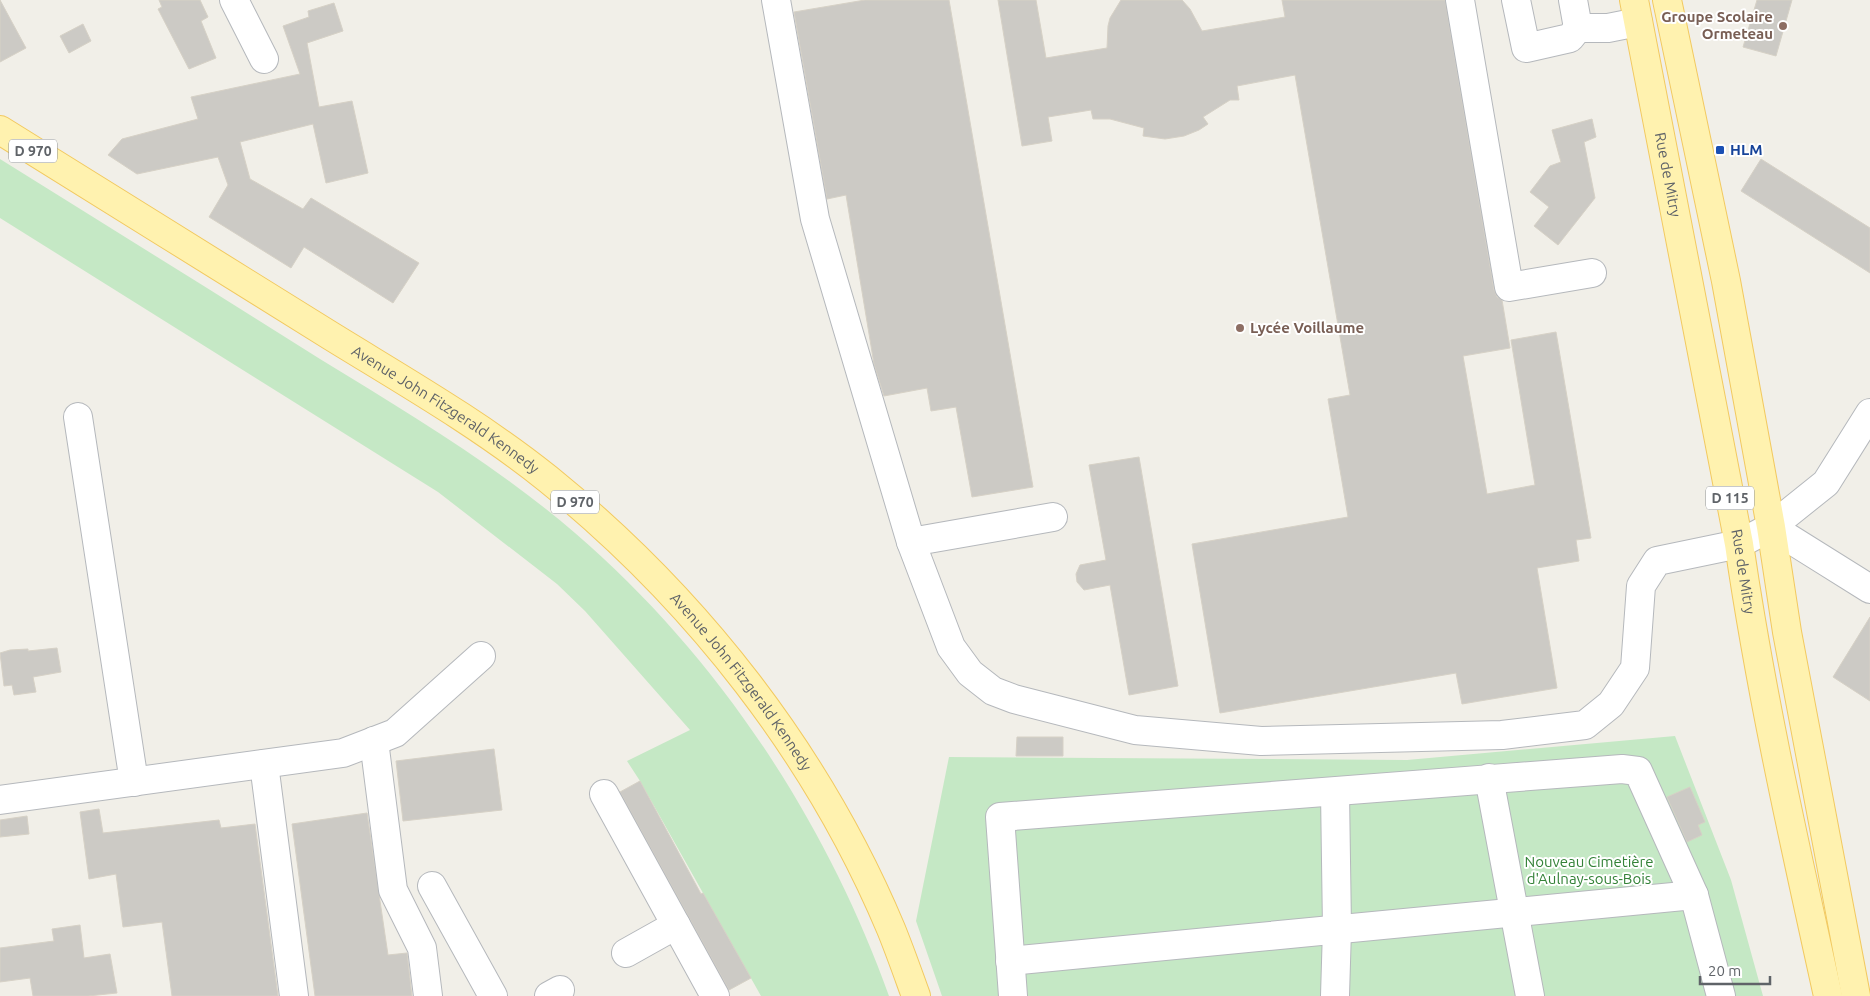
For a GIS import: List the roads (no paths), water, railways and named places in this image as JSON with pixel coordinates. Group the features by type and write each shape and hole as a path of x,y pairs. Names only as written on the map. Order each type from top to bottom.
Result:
{"main road":[{"name":"D 115","path":"1668,0 1726,281 1771,526 1786,632 1856,996"},
{"name":"Rue de Mitry","path":"1636,11 1739,544 1756,653 1792,832 1828,996"},
{"name":"Avenue John Fitzgerald Kennedy","path":"0,130 350,347 510,450 549,480 625,546 700,623 766,707 798,753 838,821 865,875 890,927 916,996"}],"street":[{"path":"234,0 264,59"},
{"path":"776,0 815,219 911,542 951,647 970,673 993,691 1014,699 1135,730 1261,741 1502,735 1586,725 1611,704 1635,668 1641,586 1657,561 1739,544 1771,526 1826,483 1870,413"},
{"path":"1460,0 1509,287 1592,273"},
{"path":"1516,0 1526,48 1570,38 1578,28 1573,0"},
{"path":"1578,28 1608,28 1636,11"},
{"path":"78,418 134,782"},
{"path":"911,542 1053,517"},
{"path":"1771,526 1870,589"},
{"path":"0,800 343,754 395,733 481,656"},
{"path":"374,741 393,890 422,948 428,996"},
{"path":"264,764 294,996"},
{"path":"1013,996 1000,817 1622,769 1638,771 1694,895 1722,996"},
{"path":"1489,778 1530,996"},
{"path":"1335,792 1337,929 1335,996"},
{"path":"604,794 715,996"},
{"path":"432,886 493,996"},
{"path":"1010,961 1694,895"},
{"path":"626,953 676,925"}],"place":[{"name":"Groupe Scolaire Ormeteau","path":"1783,26"},
{"name":"HLM","path":"1720,150"},
{"name":"Lycée Voillaume","path":"1240,328"}],"park label":[{"name":"Nouveau Cimetière d'Aulnay-sous-Bois","path":"1589,870"}]}
